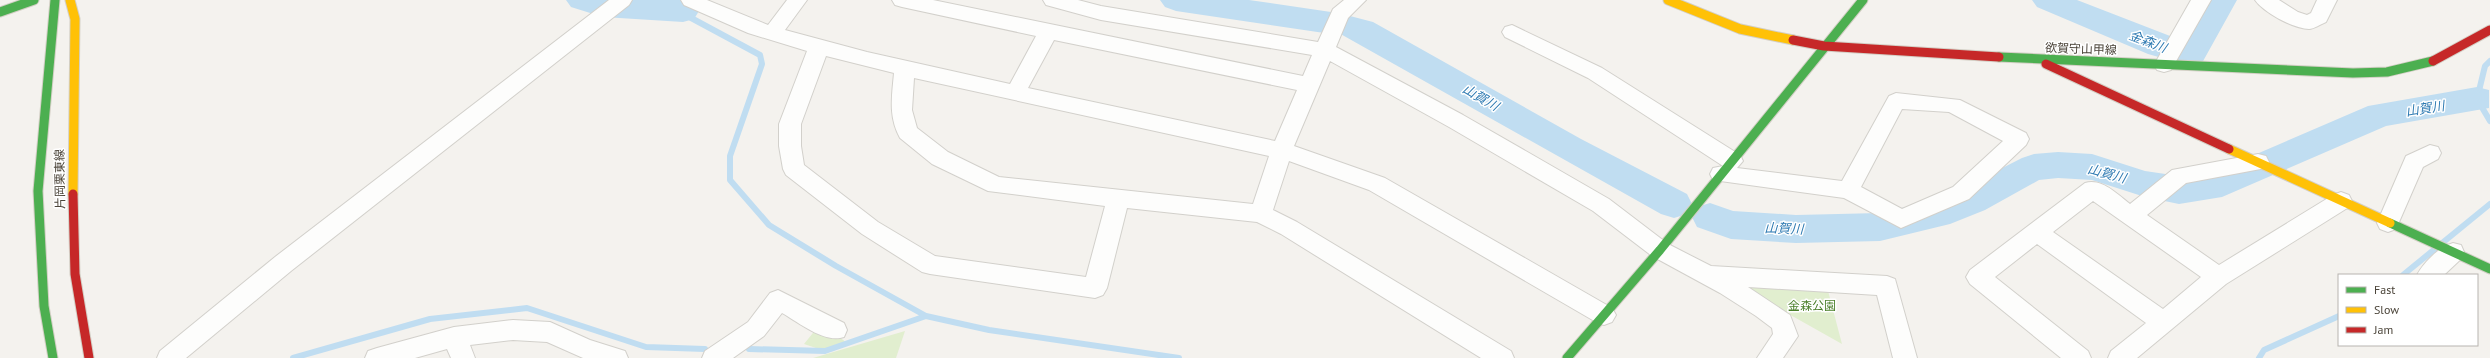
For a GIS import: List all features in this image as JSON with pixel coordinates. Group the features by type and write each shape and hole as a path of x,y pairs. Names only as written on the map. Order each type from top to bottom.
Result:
{"main road":[{"path":"0,12 34,0"},
{"name":"片岡栗東線","path":"53,358 44,306 38,191 55,0"},
{"name":"片岡栗東線","path":"70,0 73,4 74,33 71,111 74,274 89,358"},
{"name":"欲賀守山甲線","path":"1668,0 1740,30 1824,46 2038,60 2164,65 2387,72 2427,64 2490,30"},
{"path":"1567,358 1660,250 1824,46 1863,0"},
{"path":"2038,60 2490,269"}],"street":[{"path":"169,358 289,259 622,0"},
{"path":"692,0 711,11 772,34 819,47 1014,93 1282,150 1348,171 1377,184 1604,315"},
{"path":"772,34 797,0"},
{"path":"902,0 934,3 1048,32 1311,85"},
{"path":"1053,0 1101,13 1326,50 1456,121 1601,205 1660,250 1728,286 1782,322 1786,336 1769,358"},
{"path":"1261,214 1282,150 1326,50 1340,14 1356,0"},
{"path":"2164,65 2201,0"},
{"path":"2265,0 2291,17 2309,22 2319,17 2327,0"},
{"path":"1014,93 1048,32"},
{"path":"1512,32 1595,73 1726,168 1848,190 1901,218 1961,193 2018,139 1953,105 1896,101 1848,190"},
{"path":"819,47 790,124 790,146 794,169 870,228 930,265 1095,288 1118,200"},
{"path":"906,68 901,110 908,132 940,158 996,186 1261,214 1289,228 1502,358"},
{"path":"2388,223 2414,162 2430,153"},
{"path":"2132,215 2180,176 2258,162"},
{"path":"2079,358 1978,277 2038,233 2093,189 2218,277"},
{"path":"2120,358 2218,277 2341,201"},
{"path":"2038,233 2163,322"},
{"path":"2430,274 2453,252"},
{"path":"1706,275 1887,286 1905,358"},
{"path":"714,358 756,330 778,300 835,330"},
{"path":"377,358 459,347 513,330 550,332 584,348 616,358"}],"green space":[{"name":"金森公園","path":"1737,285 1827,287 1842,344"},
{"path":"821,323 847,343 825,351 804,344"},
{"path":"905,331 896,358 813,358"}],"waterway":[{"name":"山賀川","path":"582,0 603,6 683,11"},
{"name":"山賀川","path":"1176,0 1331,23"},
{"name":"金森川","path":"2048,0 2159,46 2191,55 2221,0"},
{"path":"680,12 760,55 762,64 730,156 730,180 769,225 836,266 926,316"},
{"name":"山賀川","path":"1350,27 1362,30 1569,148 1674,204"},
{"path":"2490,61 2485,66 2477,99 2490,121"},
{"name":"山賀川","path":"1710,217 1731,225 1796,229 1880,227 1937,214 1972,200 2006,180 2034,167 2058,165 2092,167 2145,184 2179,190 2222,184 2380,115 2477,99"},
{"path":"2404,274 2490,204"},
{"path":"293,358 430,319 527,308 646,347 705,349"},
{"path":"749,349 825,351 926,316"},
{"path":"926,316 989,330 1179,358"},
{"path":"2259,358 2264,350 2338,316"}],"traffic: fast":[{"path":"0,12 34,0"},
{"path":"53,358 44,306 38,191 55,0"},
{"path":"1567,358 1660,250 1863,0"},
{"path":"1999,57 2353,73 2387,72 2433,61"},
{"path":"2390,223 2490,269"}],"traffic: slow":[{"path":"70,0 74,8 75,19 72,136 73,194"},
{"path":"1668,0 1740,29 1793,40"},
{"path":"2229,149 2390,223"}],"traffic: jam":[{"path":"2433,61 2490,30"},
{"path":"1793,40 1824,46 1999,57"},
{"path":"2046,64 2229,149"},
{"path":"73,194 75,274 89,358"}]}
